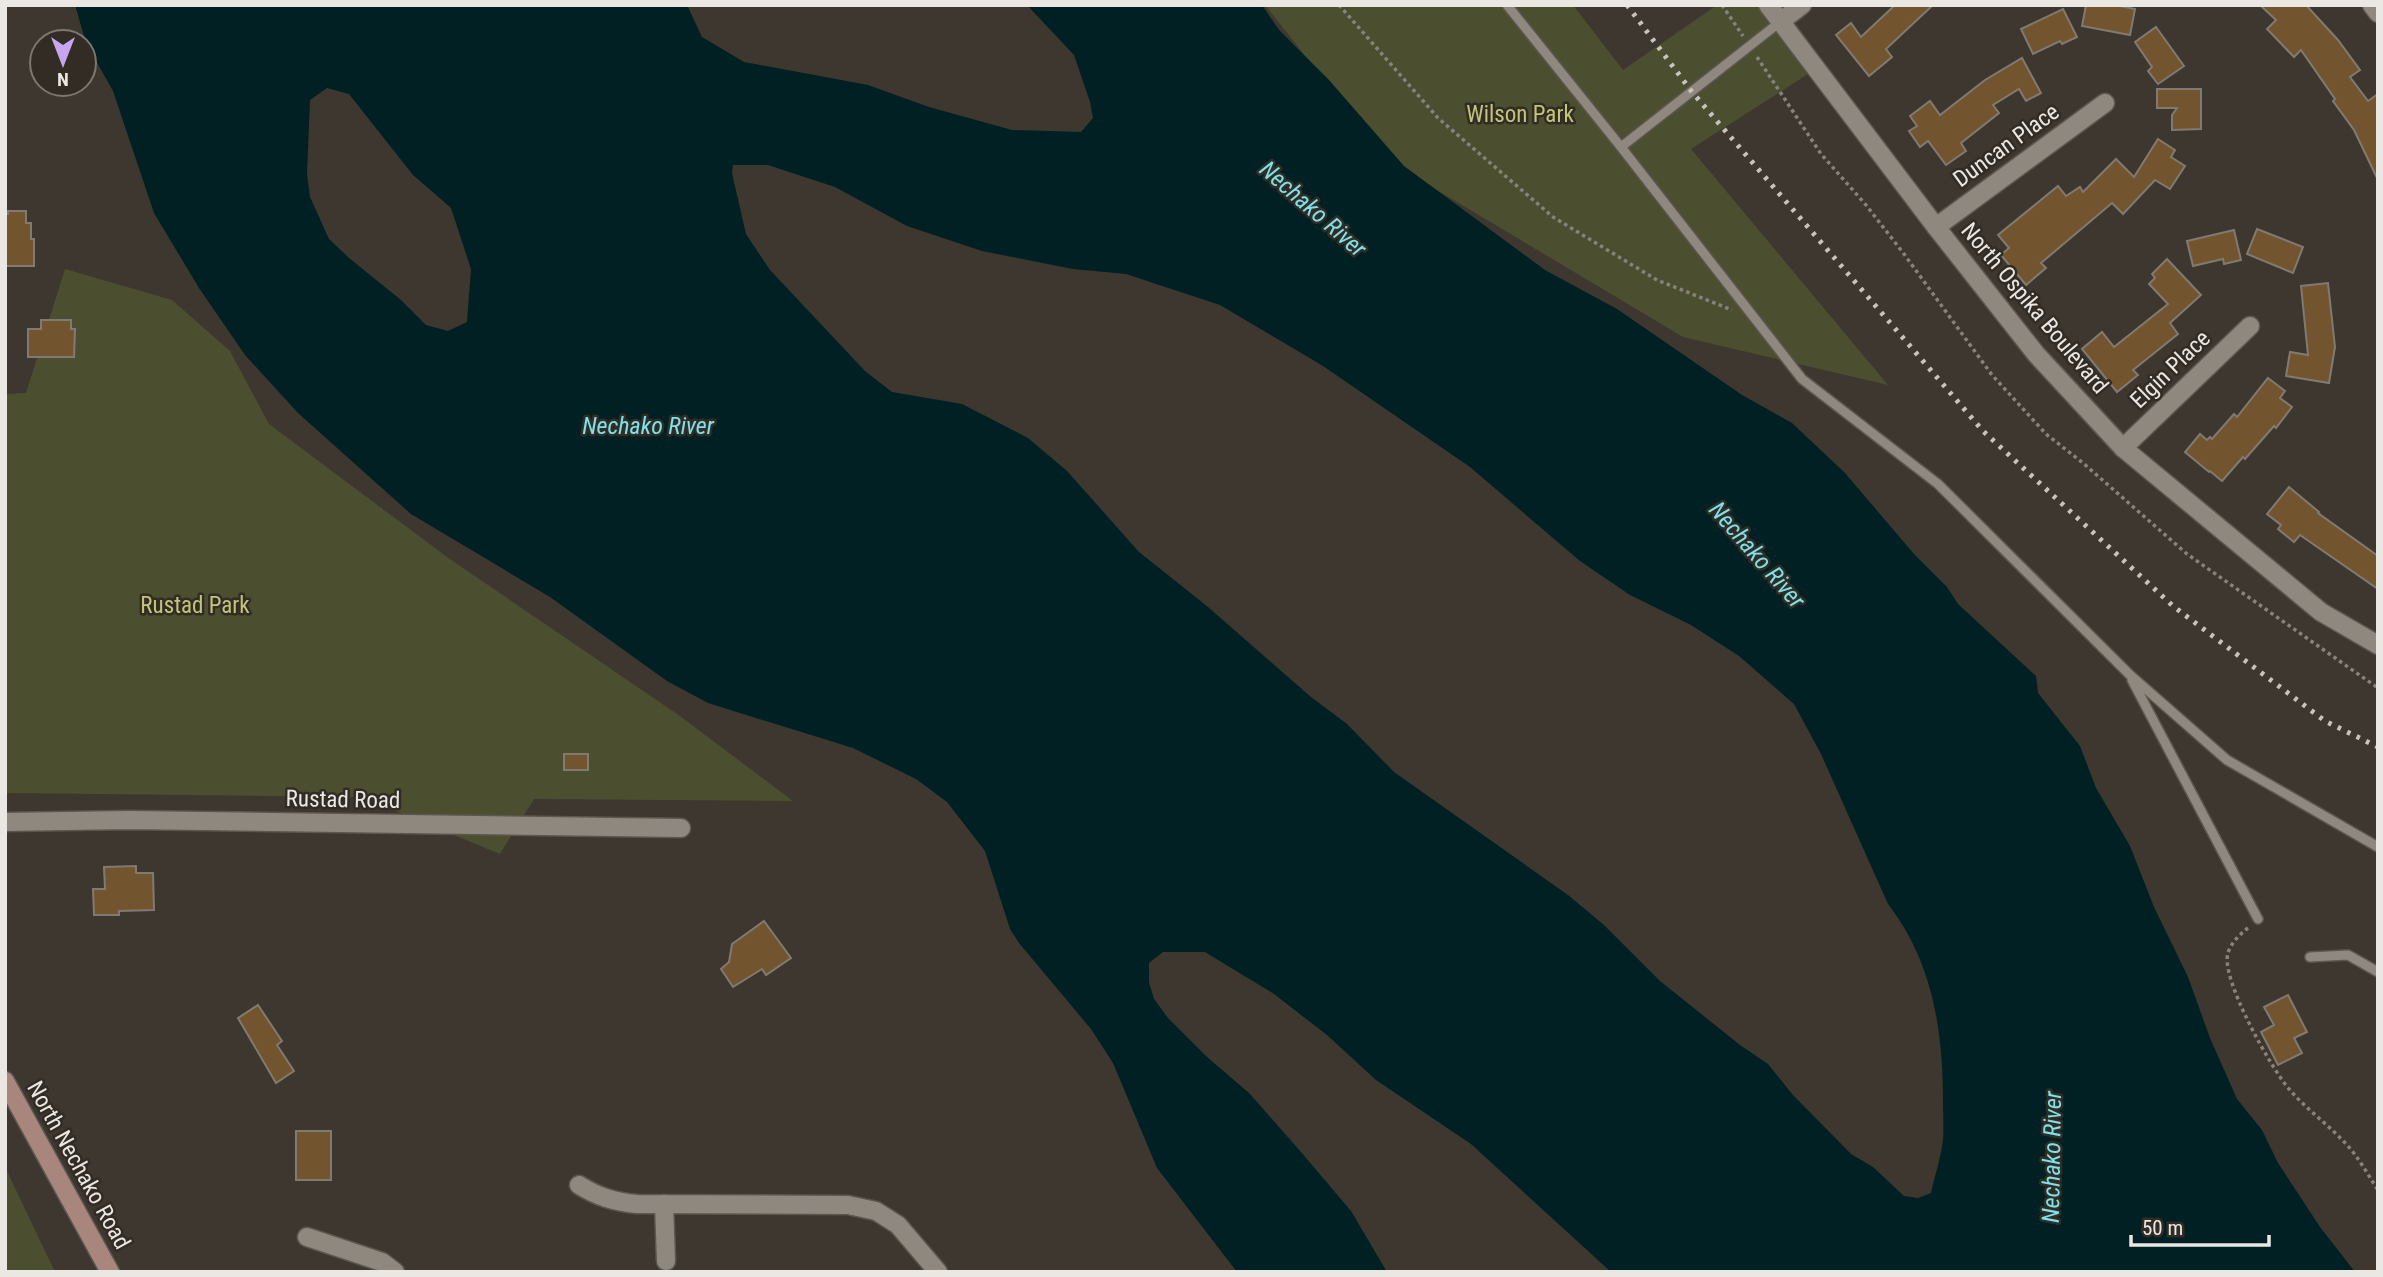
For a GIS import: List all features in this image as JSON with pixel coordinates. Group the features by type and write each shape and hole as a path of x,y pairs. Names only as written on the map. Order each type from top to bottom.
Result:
{"main road":[{"name":"North Nechako Road","path":"5,1081 110,1272"}],"street":[{"name":"North Ospika Boulevard","path":"1768,5 1936,228 2036,354 2123,448 2321,612 2378,646"},
{"path":"1780,22 1802,5"},
{"path":"2372,5 2378,13"},
{"name":"Duncan Place","path":"1936,228 2105,103"},
{"name":"Elgin Place","path":"2123,448 2250,326"},
{"name":"Rustad Road","path":"5,822 130,820 681,828"},
{"path":"579,1185 597,1196 618,1202 848,1205 876,1211 898,1225 939,1272"},
{"path":"664,1204 666,1261"},
{"path":"307,1237 382,1262 395,1272"}],"lane":[{"path":"1507,5 1622,147 1802,379 1938,484 2130,676 2227,760 2378,847"},
{"path":"1622,147 1780,22"},
{"path":"2130,676 2258,919"},
{"path":"2310,957 2347,955 2378,972"}],"path":[{"path":"1339,5 1438,118 1553,217 1657,280 1756,320"},
{"path":"1722,5 1821,154 1897,244 1992,375 2046,435 2083,463 2187,554 2378,688"},
{"path":"2258,919 2238,936 2228,953 2227,973 2235,993 2272,1065 2289,1089 2349,1147 2378,1190"}],"green space":[{"name":"Wilson Park","path":"1265,5 1573,5 1623,70 1717,5 1756,5 1808,74 1691,149 1888,385 1683,337 1395,165 1379,150"},
{"name":"Rustad Park","path":"65,269 172,300 230,351 269,424 447,557 680,716 793,801 534,799 500,854 362,797 5,793 5,394 26,393"},
{"path":"5,1167 55,1272 5,1272"}],"water":[{"name":"Nechako River","path":"75,5 687,5 702,37 744,62 868,85 929,107 1012,130 1081,132 1093,118 1074,55 1027,5 1262,5 1279,30 1329,80 1404,166 1545,270 1617,309 1742,395 1792,423 1845,473 1914,554 1947,587 1958,604 2036,676 2038,693 2080,746 2096,788 2130,846 2154,907 2188,977 2210,1038 2237,1099 2262,1130 2278,1163 2320,1227 2355,1272 1611,1272 1471,1144 1376,1080 1327,1035 1274,994 1205,952 1163,952 1149,963 1149,982 1154,999 1168,1018 1207,1057 1249,1093 1301,1152 1351,1211 1387,1272 1237,1272 1157,1168 1113,1063 1091,1029 1010,929 985,851 947,802 916,779 853,748 708,703 667,681 550,597 411,514 298,413 245,355 199,288 154,213 113,91 98,64 98,28 82,28","holes":["327,88 349,94 413,175 451,208 471,269 467,322 448,331 426,325 401,300 329,239 310,197 307,174 310,100","733,165 768,165 835,187 907,226 982,251 1073,269 1126,274 1220,305 1323,366 1470,467 1580,561 1630,595 1691,625 1739,656 1794,704 1821,754 1888,904 1916,949 1925,973 1937,1023 1942,1075 1943,1140 1931,1193 1918,1198 1904,1196 1873,1167 1851,1154 1793,1095 1768,1064 1660,981 1604,925 1568,895 1394,772 1347,724 1311,697 1208,607 1139,552 1067,471 1028,438 962,404 892,392 865,371 770,270 746,234 732,173"]}],"building":[{"path":"1895,5 1933,5 1886,49 1892,57 1869,76 1836,35 1851,23 1861,37"},
{"path":"2086,5 2115,5 2135,9 2130,35 2082,26"},
{"path":"2260,5 2306,5 2338,40 2360,70 2350,77 2368,101 2378,94 2378,180 2354,130 2333,101 2335,99 2301,50 2294,57 2267,29 2276,20"},
{"path":"2063,9 2077,37 2062,44 2060,41 2033,54 2021,29"},
{"path":"2156,27 2184,66 2158,84 2148,71 2152,67 2135,42"},
{"path":"2022,58 2041,93 2026,101 2019,89 1993,105 1999,113 1961,143 1966,151 1946,165 1928,141 1920,147 1909,131 1917,126 1910,116 1930,101 1940,115 1985,80"},
{"path":"2157,89 2201,89 2201,129 2172,130 2172,115 2177,108 2157,108"},
{"path":"2158,139 2175,150 2171,157 2185,166 2170,189 2155,180 2123,214 2112,203 2041,263 2046,268 2026,285 2001,255 2009,248 1998,235 2058,186 2066,196 2080,187 2083,192 2116,159 2134,177"},
{"path":"8,211 26,211 26,223 31,223 31,239 34,239 34,266 5,266 5,214 8,214"},
{"path":"2257,229 2303,247 2293,273 2247,254"},
{"path":"2234,230 2241,260 2224,264 2223,259 2193,266 2187,241"},
{"path":"2167,259 2201,295 2170,323 2178,334 2133,370 2138,375 2117,392 2082,349 2102,332 2114,347 2168,304 2149,284 2155,278 2152,274"},
{"path":"2328,283 2335,347 2329,383 2286,376 2290,352 2308,355 2301,286"},
{"path":"41,320 71,320 71,329 75,329 74,357 28,357 28,329 41,329"},
{"path":"2268,378 2285,391 2280,398 2292,407 2276,428 2274,426 2222,481 2185,452 2200,434 2207,440 2210,437 2212,439 2234,414 2237,417"},
{"path":"2289,487 2318,513 2378,556 2378,589 2300,535 2294,542 2278,529 2281,525 2267,514"},
{"path":"564,754 588,754 588,770 564,770"},
{"path":"136,866 136,873 153,873 154,910 94,915 93,889 105,889 104,867"},
{"path":"764,921 791,958 766,975 762,969 733,987 721,969 729,962 732,944"},
{"path":"2288,995 2307,1032 2294,1038 2302,1053 2278,1065 2261,1032 2274,1025 2264,1007"},
{"path":"258,1005 282,1041 277,1045 294,1071 276,1083 238,1018"},
{"path":"296,1131 331,1131 331,1180 296,1180"}],"railway":[{"path":"1627,5 1692,92 1983,431 2173,606 2325,721 2378,747"}]}
